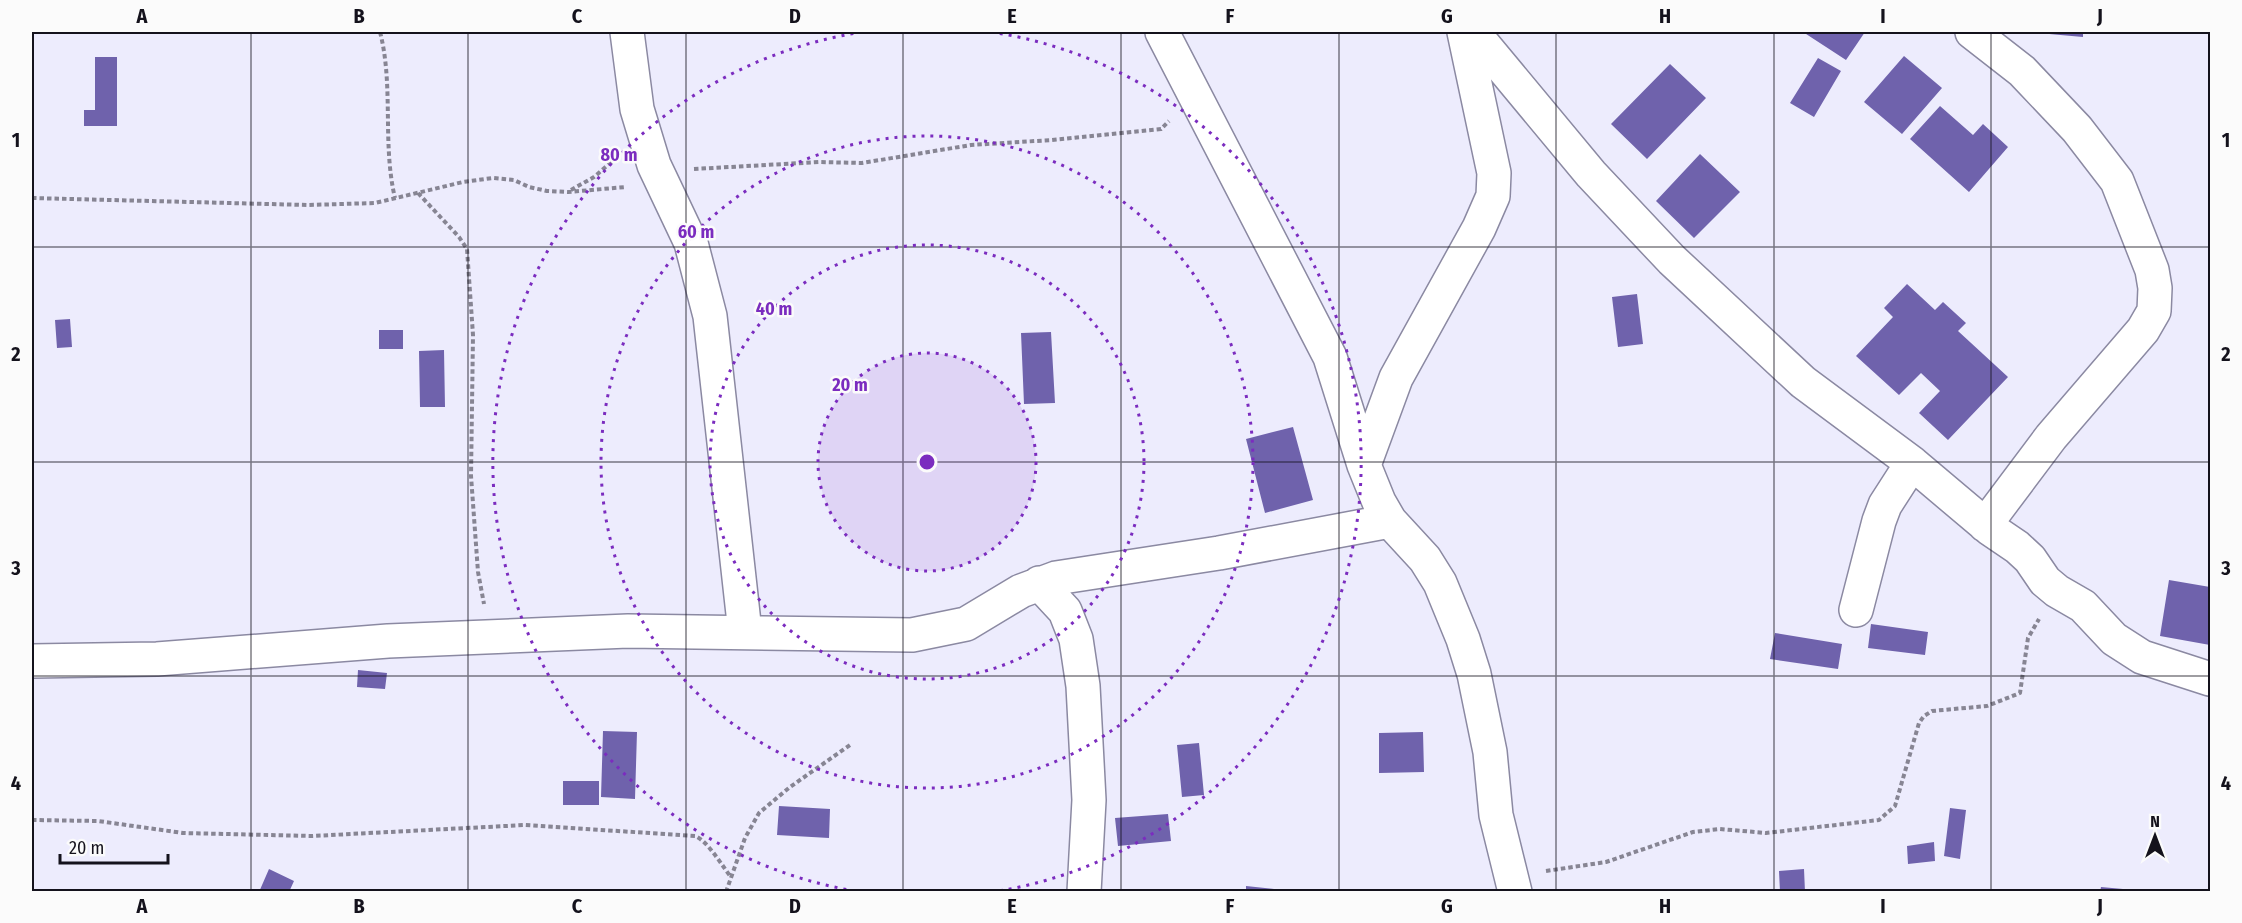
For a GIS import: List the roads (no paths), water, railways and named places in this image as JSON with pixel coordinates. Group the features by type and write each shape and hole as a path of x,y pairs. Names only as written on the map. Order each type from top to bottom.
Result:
{"street":[{"path":"627,32 640,121 660,177 691,243 710,316 745,632"},
{"path":"1162,32 1330,357 1364,465 1379,502 1390,521 1425,559 1435,575 1463,639 1474,674 1490,752 1496,815 1515,891"},
{"path":"1364,465 1396,378 1479,228 1493,196 1494,173 1464,32"},
{"path":"1473,32 1591,174 1672,260 1803,381 1912,463 1985,525 2018,547 2030,559 2044,581 2083,606 2114,639 2142,657 2211,679"},
{"path":"1972,32 2022,71 2077,129 2117,181 2152,270 2155,288 2154,311 2143,330 2051,437 1985,525"},
{"path":"1856,610 1879,521 1886,505 1912,463"},
{"path":"32,661 157,658 388,641 628,631 912,634 966,624 1021,591 1056,578 1219,553 1390,521"},
{"path":"1040,583 1065,611 1076,639 1083,686 1089,800 1084,891"}]}
